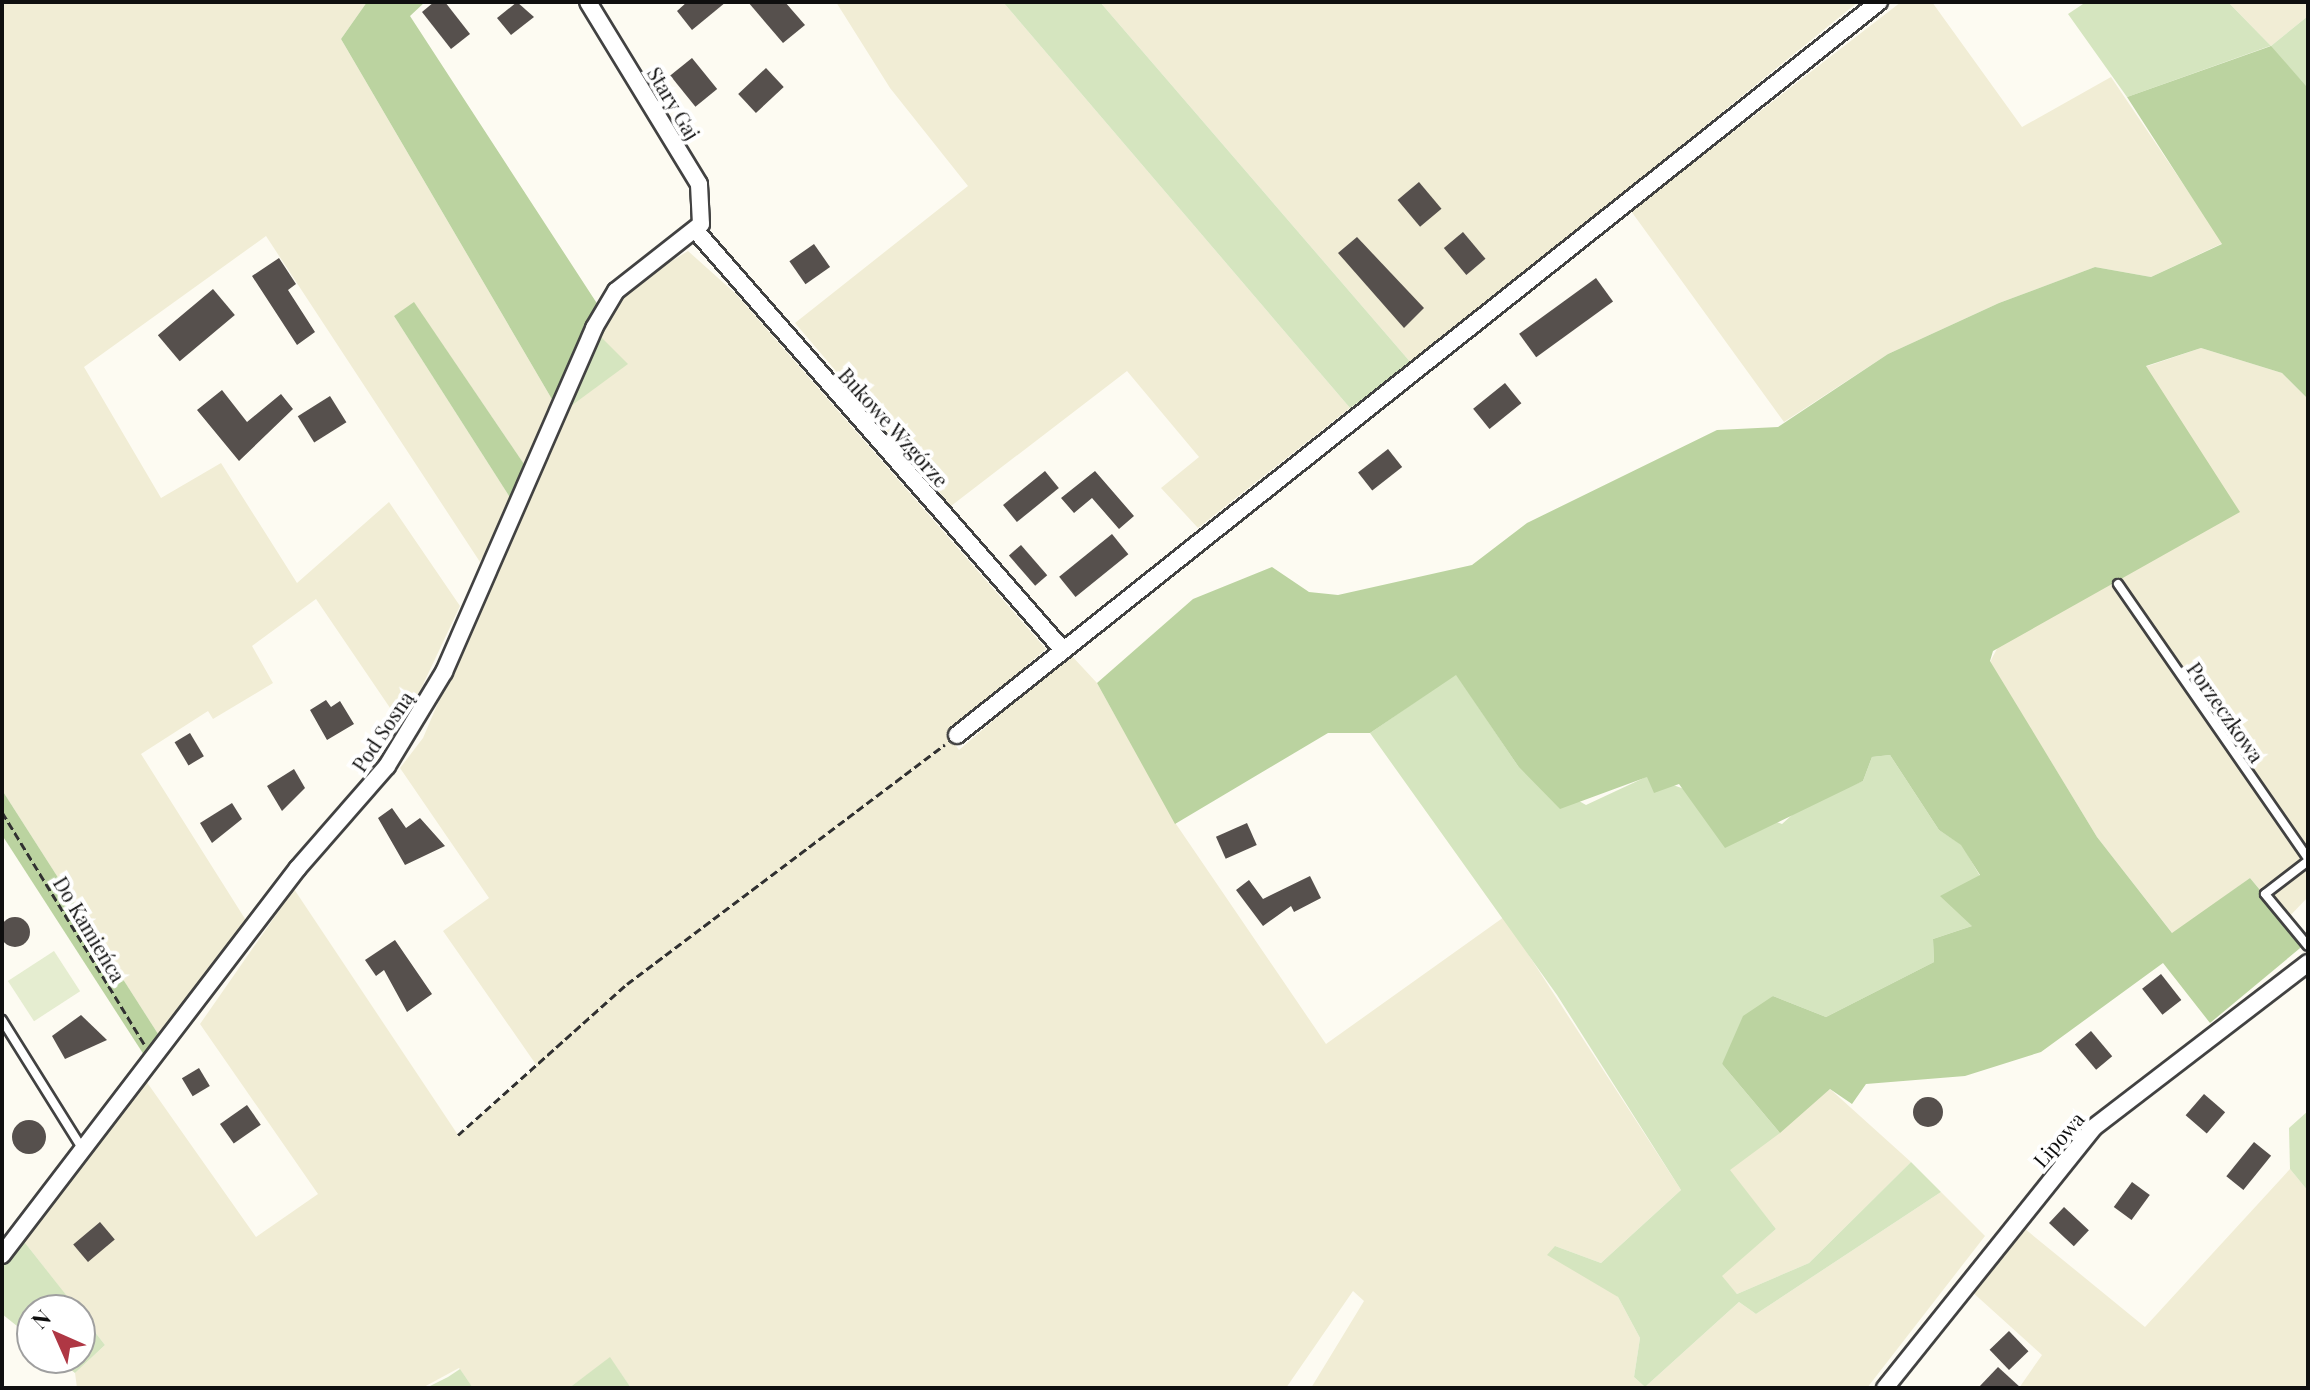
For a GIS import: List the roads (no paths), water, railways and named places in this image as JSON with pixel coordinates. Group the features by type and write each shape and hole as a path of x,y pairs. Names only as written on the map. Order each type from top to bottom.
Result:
{"street":[{"name":"Stary Gaj","path":"588,2 699,184 696,231"},
{"path":"957,735 1879,2"},
{"name":"Bukowe Wzgórze","path":"696,231 1063,650"},
{"name":"Pod Sosną","path":"2,1255 298,868 387,766 444,672 594,328 616,291 696,231"},
{"name":"Lipowa","path":"1885,1388 2093,1128 2308,963"}],"lane":[{"name":"Porzeczkowa","path":"2118,584 2308,860 2265,894 2308,946"},
{"path":"2,1020 83,1149"}]}
